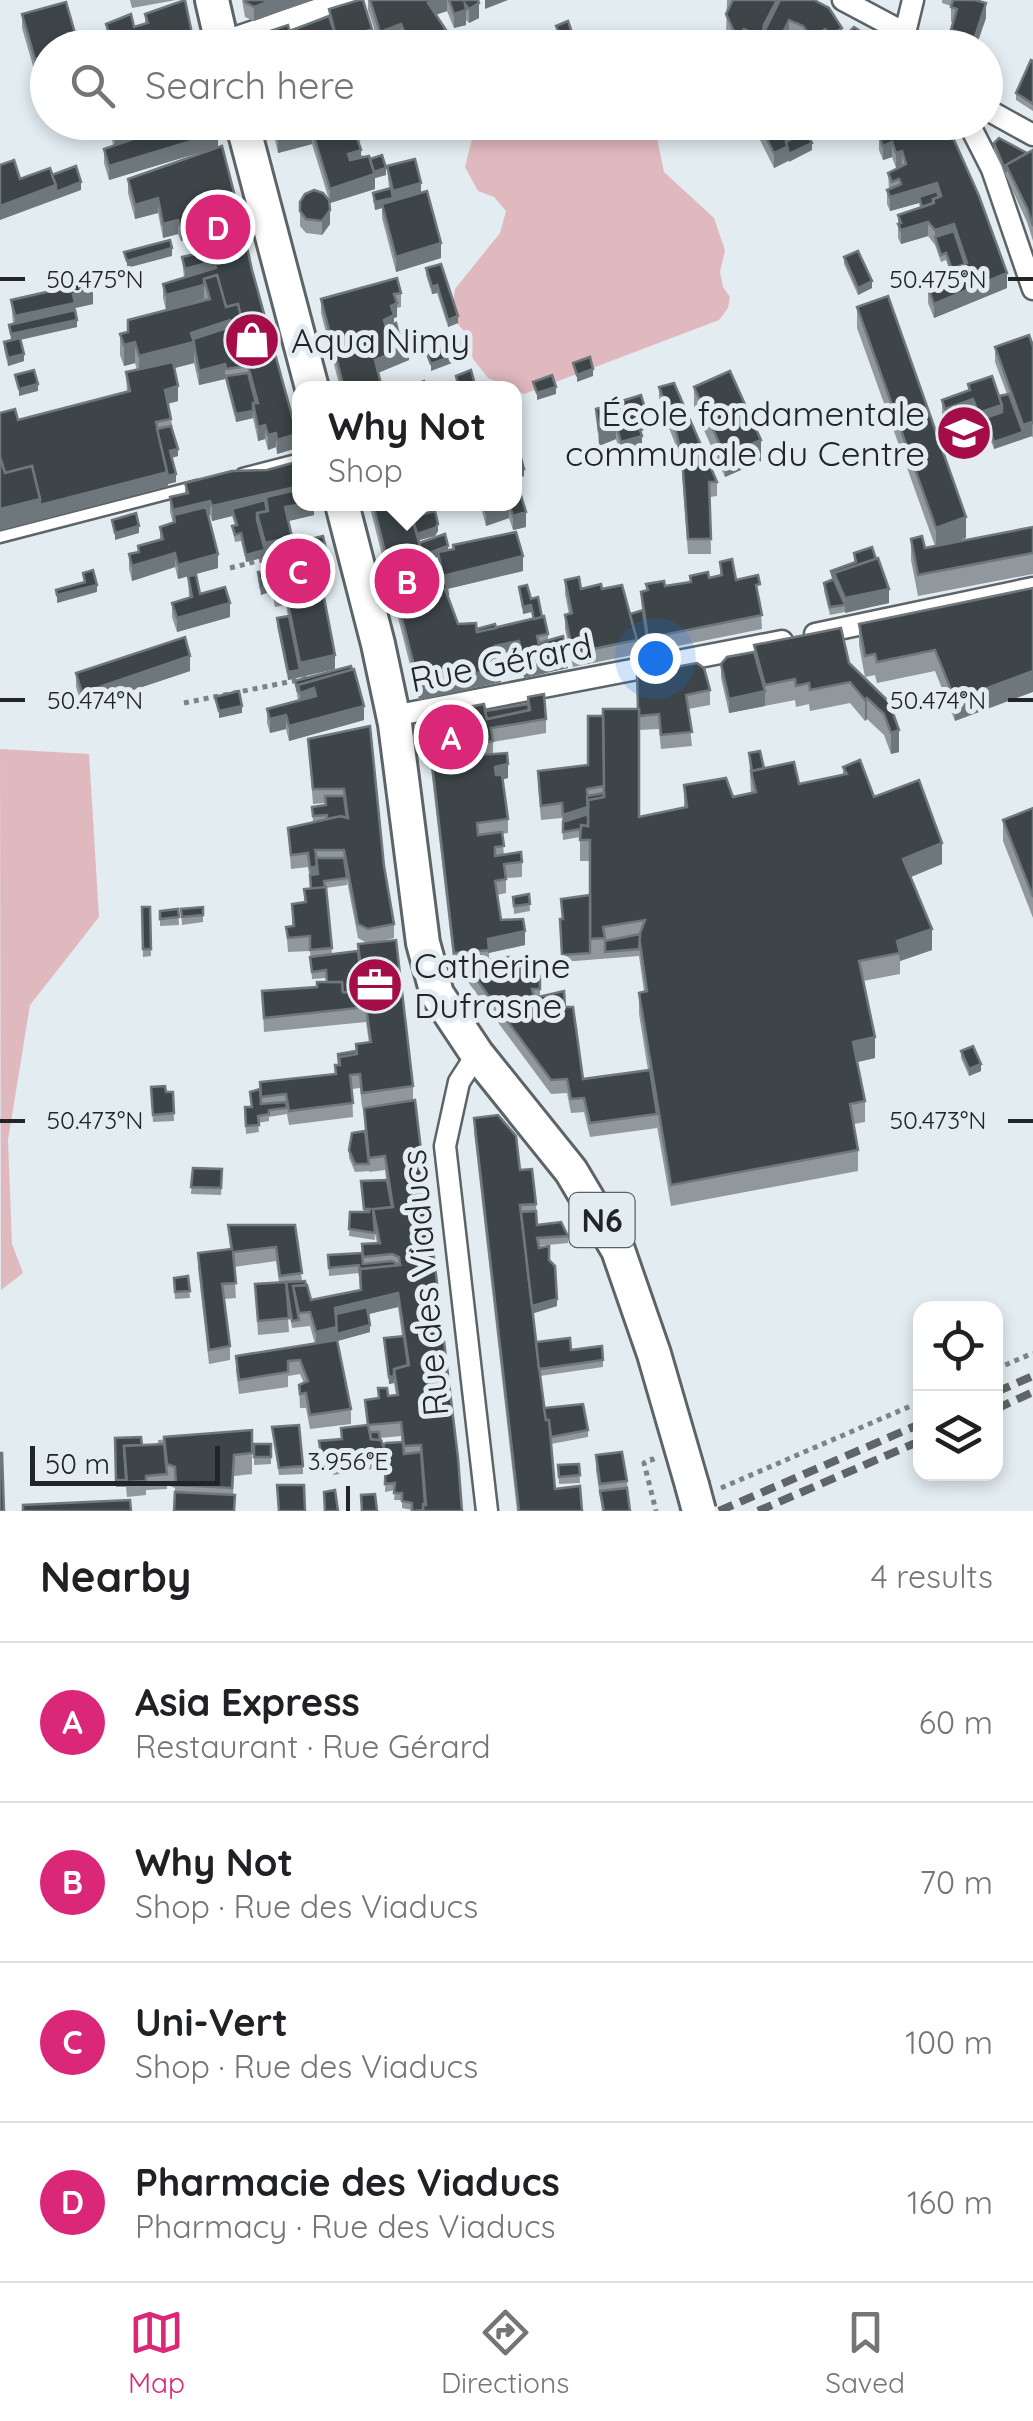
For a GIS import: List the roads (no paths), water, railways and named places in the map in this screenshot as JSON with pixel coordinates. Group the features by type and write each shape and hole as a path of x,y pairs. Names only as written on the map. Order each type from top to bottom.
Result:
{"main road":[{"path":"212,0 219,30"},
{"path":"247,140 310,381"},
{"name":"N6","path":"344,511 393,716 429,969 437,994 477,1054 571,1171 618,1250 654,1354 695,1498"}],"street":[{"path":"263,30 345,0"},
{"path":"843,0 892,30"},
{"path":"913,0 913,30"},
{"path":"1003,118 1033,135"},
{"path":"977,140 992,169 1033,289"},
{"name":"Rue Gérard","path":"393,716 714,655 1033,588"},
{"name":"Rue des Viaducs","path":"477,1054 460,1082 446,1146 487,1511"}],"lane":[{"path":"225,478 292,461"},
{"path":"0,537 206,483"}],"railway":[{"path":"998,1391 1033,1376"},
{"path":"1003,1406 1033,1392"},
{"path":"719,1511 913,1427"},
{"path":"758,1511 913,1444"}],"place":[{"name":"Pharmacie des Viaducs","path":"218,227"},
{"name":"Aqua Nimy","path":"252,340"},
{"name":"École fondamentale communale du Centre","path":"964,433"},
{"name":"Uni-Vert","path":"298,571"},
{"name":"Why Not","path":"407,581"},
{"name":"Asia Express","path":"451,737"},
{"name":"Catherine Dufrasne","path":"375,985"}]}
